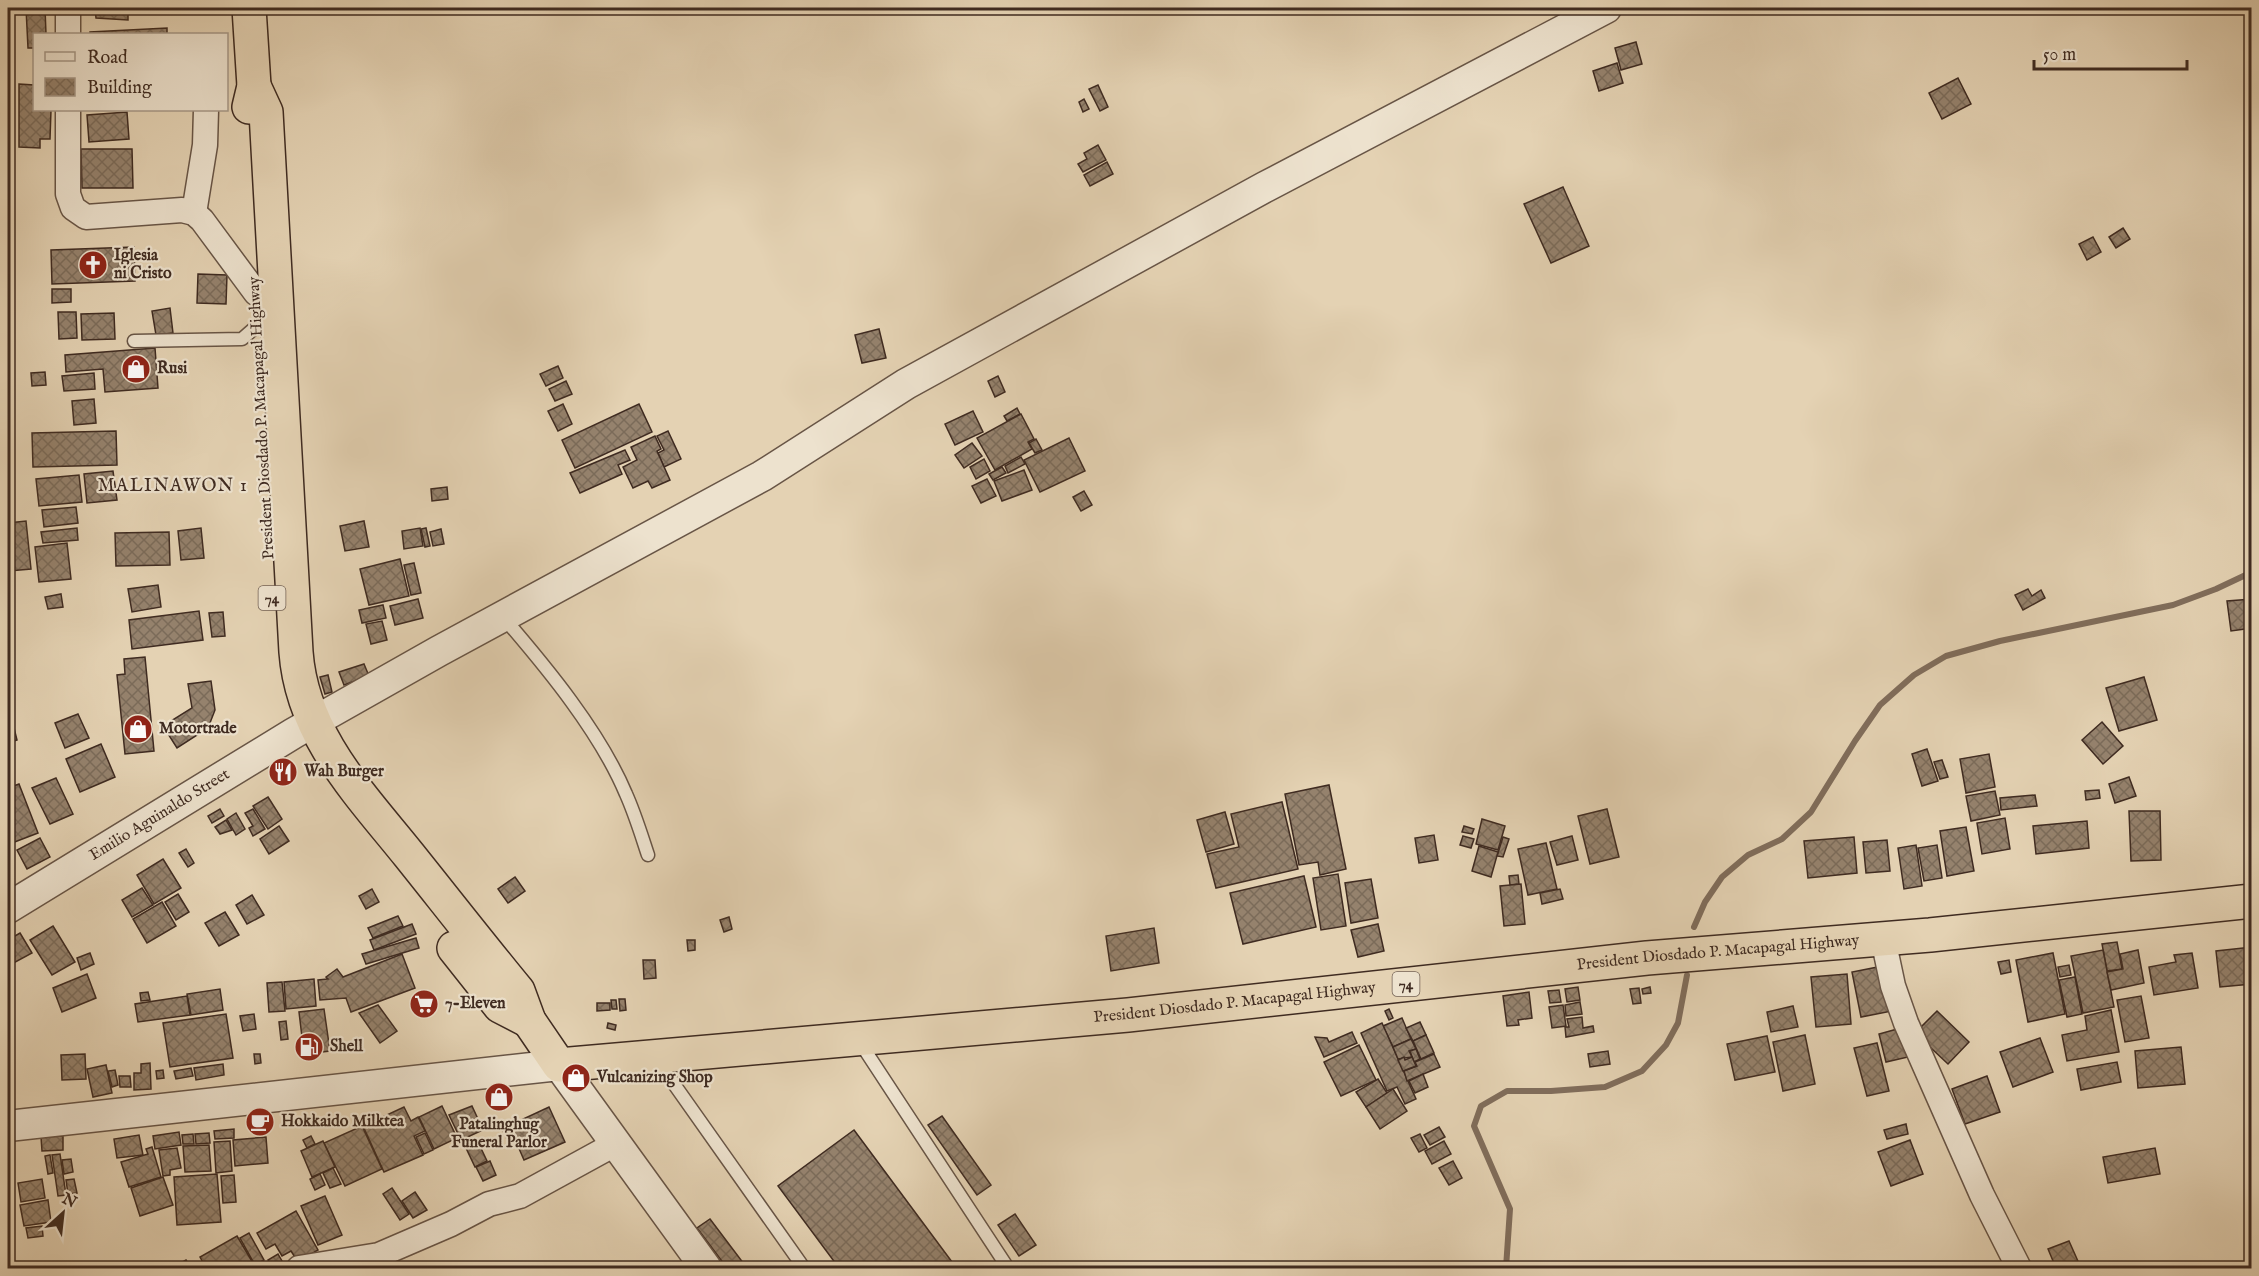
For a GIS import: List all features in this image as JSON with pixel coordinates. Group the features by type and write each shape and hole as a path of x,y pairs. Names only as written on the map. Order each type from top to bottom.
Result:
{"highway":[{"name":"President Diosdado P. Macapagal Highway","path":"249,8 254,86 248,114 256,293 258,325 270,373"},
{"name":"President Diosdado P. Macapagal Highway","path":"254,86 266,112 270,373 280,568 303,727 326,747 355,788 518,991 529,1021 560,1065 1128,1015 1647,958 1883,939 2252,901"}],"street":[{"path":"68,8 68,33"},
{"name":"Emilio Aguinaldo Street","path":"8,908 303,727 762,476 906,384 1358,137 1474,79 1606,8"},
{"path":"68,111 68,194 72,208 86,217 182,210 194,213 202,219 256,293"},
{"path":"194,213 205,145 206,111"},
{"path":"1883,939 1893,986 1906,1023 1982,1195 2019,1269"},
{"path":"8,1126 560,1065 706,1269"},
{"path":"299,1269 379,1255 451,1224 489,1204 520,1196 615,1144"}],"lane":[{"path":"134,341 243,339 258,325"},
{"path":"503,616 564,692 607,756 626,793 648,855"},
{"path":"858,1040 1008,1269"},
{"path":"654,1057 804,1269"}],"building":[{"path":"26,8 45,8 46,33 33,33 33,48 28,48"},
{"path":"95,8 128,8 128,20 96,18"},
{"path":"167,28 167,33 90,32"},
{"path":"1636,42 1642,64 1621,70 1615,48"},
{"path":"1617,63 1623,83 1599,91 1593,71"},
{"path":"1958,78 1971,104 1942,119 1929,93"},
{"path":"19,84 33,85 33,111 51,111 50,139 40,139 40,148 19,147"},
{"path":"1098,85 1108,107 1100,111 1089,89"},
{"path":"1084,99 1089,109 1083,112 1079,102"},
{"path":"127,112 129,139 89,142 87,115"},
{"path":"1098,145 1106,160 1083,172 1078,164 1087,159 1084,153"},
{"path":"81,149 132,149 133,188 82,188"},
{"path":"1107,162 1113,174 1090,186 1084,175"},
{"path":"1563,187 1589,246 1551,263 1524,204"},
{"path":"2123,228 2130,239 2116,248 2109,237"},
{"path":"2093,237 2101,252 2087,260 2079,244"},
{"name":"Iglesia ni Cristo","path":"134,247 135,281 52,284 51,250"},
{"path":"198,274 227,275 226,304 197,303"},
{"path":"52,289 71,289 71,302 52,303"},
{"path":"170,308 173,333 156,335 152,311"},
{"path":"58,312 76,312 77,338 59,339"},
{"path":"114,313 115,339 82,340 81,314"},
{"path":"879,329 886,358 862,363 855,335"},
{"path":"155,348 158,388 105,392 103,369 66,372 65,355"},
{"path":"558,366 563,378 546,386 540,374"},
{"path":"45,372 46,385 32,386 31,373"},
{"path":"94,373 95,389 64,391 62,376"},
{"path":"998,376 1005,392 995,397 988,381"},
{"path":"566,381 572,394 555,401 549,389"},
{"path":"94,399 96,423 74,425 72,401"},
{"path":"563,404 572,424 558,431 548,411"},
{"path":"639,404 652,432 575,468 562,440"},
{"path":"1017,408 1020,414 1007,421 1004,416"},
{"path":"973,411 983,432 955,445 945,424"},
{"path":"1021,414 1034,439 1028,442 1032,449 995,470 977,438"},
{"path":"116,431 117,465 33,467 32,433"},
{"path":"668,431 681,459 664,467 658,453 664,450 657,436"},
{"path":"655,436 661,449 657,451 670,480 652,488 648,481 633,488 623,467 637,460 631,447"},
{"path":"1069,438 1085,471 1040,492 1024,460"},
{"path":"1036,439 1042,450 1035,453 1029,443"},
{"path":"972,443 982,456 964,468 955,455"},
{"path":"625,450 630,460 618,465 622,474 580,493 570,473"},
{"path":"1021,457 1025,464 1008,473 1005,466"},
{"path":"984,459 990,471 976,479 970,467"},
{"path":"1002,467 1006,473 993,480 989,474"},
{"path":"1024,470 1032,490 1002,501 994,481"},
{"path":"113,471 117,500 87,503 84,474"},
{"path":"79,475 82,502 39,506 36,479"},
{"path":"987,479 996,496 981,503 972,486"},
{"path":"447,487 448,499 432,501 431,489"},
{"path":"1084,491 1092,505 1081,511 1073,497"},
{"path":"76,507 78,523 44,527 42,510"},
{"path":"26,521 31,569 9,571 8,523"},
{"path":"364,521 369,547 345,551 340,526"},
{"path":"77,528 78,540 43,543 41,532"},
{"path":"201,528 204,558 181,560 178,531"},
{"path":"420,528 423,546 404,549 402,531"},
{"path":"426,528 430,546 425,547 421,529"},
{"path":"441,529 444,544 433,546 430,532"},
{"path":"169,532 170,565 116,566 115,533"},
{"path":"67,543 71,579 39,582 35,547"},
{"path":"400,559 409,596 369,605 360,569"},
{"path":"414,563 421,593 411,595 404,565"},
{"path":"158,585 161,607 132,612 128,589"},
{"path":"2028,589 2032,596 2041,590 2045,598 2023,610 2015,595"},
{"path":"61,594 63,607 48,609 45,597"},
{"path":"418,599 423,618 395,625 390,606"},
{"path":"2252,599 2252,628 2231,631 2227,601"},
{"path":"383,605 386,618 362,623 359,610"},
{"path":"199,611 203,640 132,649 129,620"},
{"path":"223,612 225,636 212,637 209,613"},
{"path":"382,621 387,640 371,644 366,624"},
{"path":"145,657 154,751 125,754 117,675 125,674 124,659"},
{"path":"364,664 369,676 344,685 339,672"},
{"path":"328,675 332,692 325,694 320,677"},
{"path":"2144,677 2157,720 2119,731 2106,688"},
{"path":"211,681 215,710 208,728 177,748 163,726 192,708 188,684"},
{"path":"8,704 17,740 8,743"},
{"path":"78,714 89,738 65,748 55,723"},
{"path":"2102,722 2123,746 2103,764 2082,740"},
{"path":"101,744 115,777 80,792 66,759"},
{"path":"1927,749 1938,781 1922,786 1912,754"},
{"path":"1989,754 1995,787 1966,793 1960,759"},
{"path":"1942,760 1948,777 1940,779 1934,762"},
{"path":"2129,777 2136,796 2115,803 2109,784"},
{"path":"56,778 73,814 50,824 32,788"},
{"path":"19,784 38,833 12,843 8,832 8,788"},
{"path":"1329,785 1346,869 1320,875 1318,862 1299,865 1285,794"},
{"path":"2099,790 2100,798 2086,800 2085,791"},
{"path":"1995,791 2000,815 1971,821 1966,796"},
{"path":"2035,795 2037,806 2001,810 2000,798"},
{"path":"268,797 282,819 268,829 253,806"},
{"path":"1282,802 1298,869 1216,888 1207,854 1239,847 1231,814"},
{"path":"220,809 224,816 212,823 208,816"},
{"path":"253,809 265,829 253,836 249,828 253,826 245,813"},
{"path":"1607,809 1619,857 1590,864 1578,816"},
{"path":"2129,811 2160,811 2161,860 2131,861"},
{"path":"1225,812 1234,844 1206,852 1197,820"},
{"path":"236,813 245,829 236,835 227,819"},
{"path":"2005,818 2010,849 1982,854 1977,823"},
{"path":"1482,819 1505,826 1498,850 1476,844"},
{"path":"226,820 232,830 220,834 215,827"},
{"path":"2087,821 2089,848 2036,854 2033,826"},
{"path":"279,826 289,841 269,854 260,839"},
{"path":"1464,826 1474,829 1472,834 1462,832"},
{"path":"1966,827 1974,871 1947,876 1940,831"},
{"path":"1434,835 1438,860 1419,863 1415,838"},
{"path":"1463,836 1474,839 1471,848 1460,845"},
{"path":"1572,836 1578,860 1557,865 1550,842"},
{"path":"1503,837 1509,839 1503,857 1497,856"},
{"path":"1854,837 1857,873 1808,878 1804,841"},
{"path":"40,838 50,857 27,869 17,850"},
{"path":"1887,840 1890,871 1866,873 1863,842"},
{"path":"1546,843 1557,889 1528,895 1518,849"},
{"path":"1916,845 1922,886 1904,889 1898,848"},
{"path":"1937,845 1942,878 1924,881 1918,848"},
{"path":"1479,846 1498,852 1491,877 1472,871"},
{"path":"186,849 194,863 188,867 179,853"},
{"path":"163,859 181,888 154,904 137,875"},
{"path":"1338,874 1346,926 1321,930 1313,878"},
{"path":"1518,875 1519,884 1510,885 1509,876"},
{"path":"1304,876 1316,927 1243,944 1230,893"},
{"path":"515,877 525,891 508,903 498,889"},
{"path":"1371,879 1378,918 1351,923 1345,883"},
{"path":"1521,884 1525,924 1504,926 1500,886"},
{"path":"142,888 153,905 132,917 122,900"},
{"path":"372,889 379,902 366,909 359,896"},
{"path":"1560,889 1563,899 1542,904 1540,893"},
{"path":"178,894 189,912 176,920 165,902"},
{"path":"252,895 264,915 247,924 236,905"},
{"path":"162,902 176,926 147,943 133,919"},
{"path":"225,912 239,935 219,946 205,923"},
{"path":"398,916 403,926 373,938 368,928"},
{"path":"729,917 732,929 724,932 720,920"},
{"path":"412,924 416,934 374,950 370,940"},
{"path":"1378,924 1384,951 1358,957 1351,930"},
{"path":"53,926 75,962 52,975 30,940"},
{"path":"1154,928 1159,963 1111,971 1106,936"},
{"path":"20,933 32,953 8,966 8,940"},
{"path":"416,938 419,948 366,964 362,954"},
{"path":"687,940 695,940 695,950 688,951"},
{"path":"2117,942 2122,969 2107,971 2102,944"},
{"path":"2252,947 2252,984 2220,987 2216,951"},
{"path":"2103,950 2114,1007 2083,1013 2071,956"},
{"path":"2138,950 2144,983 2111,990 2107,972 2123,969 2120,954"},
{"path":"90,953 94,964 81,970 77,958"},
{"path":"2053,953 2065,1014 2028,1022 2016,960"},
{"path":"2192,953 2198,988 2154,995 2149,967 2176,962 2174,955"},
{"path":"402,954 415,988 351,1012 346,998 320,1000 318,980 328,979 326,977 337,969 343,977"},
{"path":"643,960 655,960 656,978 644,979"},
{"path":"2009,960 2011,972 2001,974 1998,962"},
{"path":"2069,965 2071,975 2060,977 2058,967"},
{"path":"1883,966 1892,1011 1861,1017 1852,972"},
{"path":"87,974 96,998 62,1012 53,988"},
{"path":"1847,974 1851,1024 1816,1027 1811,977"},
{"path":"2075,977 2082,1014 2067,1017 2059,980"},
{"path":"314,979 316,1006 286,1009 284,982"},
{"path":"282,982 285,1011 269,1012 267,983"},
{"path":"1578,987 1580,1000 1567,1002 1565,989"},
{"path":"1650,987 1651,993 1643,994 1642,989"},
{"path":"1639,988 1641,1003 1633,1004 1630,989"},
{"path":"220,989 223,1010 191,1015 187,994"},
{"path":"1559,990 1561,1002 1550,1003 1548,991"},
{"path":"148,992 150,1000 141,1001 140,993"},
{"path":"1529,992 1532,1018 1518,1020 1519,1025 1507,1026 1503,996"},
{"path":"187,996 190,1015 138,1022 135,1004"},
{"path":"2141,996 2149,1038 2125,1042 2117,1000"},
{"path":"619,999 625,999 626,1010 620,1011"},
{"path":"611,1000 616,1000 617,1009 612,1009"},
{"path":"1580,1002 1582,1014 1566,1016 1565,1005"},
{"path":"597,1003 610,1003 610,1010 597,1011"},
{"path":"378,1005 397,1031 380,1043 359,1013"},
{"path":"1563,1005 1566,1026 1552,1028 1549,1007"},
{"path":"1793,1006 1798,1027 1771,1032 1767,1012"},
{"path":"324,1009 330,1051 304,1054 299,1012"},
{"path":"1389,1009 1393,1018 1389,1020 1385,1011"},
{"path":"2111,1010 2119,1052 2067,1061 2062,1035 2087,1030 2085,1016"},
{"path":"1937,1011 1969,1042 1948,1064 1915,1033"},
{"path":"226,1014 233,1058 170,1067 163,1023"},
{"path":"254,1014 256,1029 243,1031 240,1016"},
{"path":"1582,1017 1583,1028 1593,1026 1594,1032 1566,1037 1565,1027 1569,1027 1567,1019"},
{"path":"1402,1018 1411,1039 1393,1047 1383,1026"},
{"path":"286,1021 288,1039 281,1040 279,1022"},
{"path":"1420,1022 1426,1035 1413,1041 1406,1028"},
{"path":"608,1023 616,1025 615,1030 607,1028"},
{"path":"1382,1023 1416,1099 1405,1104 1397,1087 1387,1091 1361,1033"},
{"path":"1901,1028 1908,1057 1886,1062 1879,1034"},
{"path":"1352,1032 1357,1043 1324,1057 1315,1037 1327,1038 1329,1042"},
{"path":"1426,1035 1434,1053 1421,1059 1413,1041"},
{"path":"1805,1035 1815,1084 1783,1091 1773,1042"},
{"path":"1767,1036 1775,1072 1735,1080 1727,1044"},
{"path":"2040,1038 2053,1072 2013,1087 2000,1052"},
{"path":"1411,1039 1416,1049 1409,1051 1412,1057 1398,1059 1393,1047"},
{"path":"1877,1043 1889,1091 1867,1096 1854,1048"},
{"path":"1359,1045 1376,1080 1341,1096 1324,1062"},
{"path":"2181,1047 2185,1084 2138,1088 2135,1051"},
{"path":"1416,1049 1420,1059 1414,1062 1410,1051"},
{"path":"1608,1051 1610,1064 1590,1067 1588,1054"},
{"path":"85,1054 86,1079 62,1080 61,1055"},
{"path":"254,1054 260,1054 261,1063 255,1064"},
{"path":"1434,1054 1440,1067 1407,1081 1404,1071 1417,1066 1415,1062"},
{"path":"1404,1057 1405,1060 1412,1057 1416,1066 1403,1071 1398,1060"},
{"path":"2117,1062 2121,1082 2081,1090 2077,1069"},
{"path":"150,1063 151,1089 134,1090 134,1073 141,1073 141,1064"},
{"path":"223,1064 224,1075 196,1080 194,1068"},
{"path":"106,1065 112,1093 93,1097 87,1069"},
{"path":"191,1068 193,1076 176,1079 174,1071"},
{"path":"115,1070 118,1085 112,1087 108,1071"},
{"path":"163,1070 164,1078 157,1079 156,1071"},
{"path":"1423,1074 1428,1087 1415,1093 1409,1081"},
{"path":"119,1076 130,1076 131,1087 120,1087"},
{"path":"1987,1076 2000,1112 1965,1124 1952,1089"},
{"path":"1378,1079 1387,1093 1366,1107 1356,1092"},
{"path":"1393,1089 1407,1111 1380,1129 1366,1107"},
{"path":"442,1106 457,1138 434,1149 419,1117"},
{"path":"472,1106 483,1130 461,1140 449,1115"},
{"path":"404,1107 411,1121 418,1117 425,1131 414,1136 423,1155 384,1172 363,1126"},
{"path":"549,1107 565,1142 524,1160 514,1137 508,1141 502,1129"},
{"path":"942,1116 991,1185 977,1195 928,1125"},
{"path":"1906,1124 1908,1134 1887,1139 1884,1130"},
{"path":"362,1126 382,1169 345,1186 324,1143"},
{"path":"1439,1127 1445,1137 1430,1145 1424,1135"},
{"path":"234,1129 234,1138 215,1139 214,1131"},
{"path":"854,1130 955,1266 953,1268 839,1268 778,1186"},
{"path":"179,1132 181,1145 155,1149 153,1136"},
{"path":"209,1133 210,1143 196,1144 195,1134"},
{"path":"425,1133 433,1150 424,1154 416,1137"},
{"path":"193,1134 194,1144 183,1144 182,1135"},
{"path":"1420,1134 1427,1148 1419,1152 1411,1138"},
{"path":"139,1135 143,1155 117,1158 114,1139"},
{"path":"63,1136 63,1150 42,1151 41,1137"},
{"path":"311,1136 315,1144 307,1148 303,1140"},
{"path":"266,1137 268,1163 235,1166 233,1140"},
{"path":"1910,1140 1923,1174 1891,1186 1878,1152"},
{"path":"230,1141 232,1171 216,1173 214,1142"},
{"path":"323,1141 335,1167 312,1177 301,1151"},
{"path":"1444,1141 1451,1154 1432,1164 1425,1151"},
{"path":"478,1142 487,1161 475,1167 466,1148"},
{"path":"209,1145 211,1171 185,1172 183,1146"},
{"path":"152,1147 161,1177 129,1187 121,1162 148,1154 146,1149"},
{"path":"177,1148 181,1168 170,1170 170,1175 163,1176 159,1150"},
{"path":"2155,1148 2160,1174 2108,1183 2103,1157"},
{"path":"60,1154 66,1195 58,1196 52,1155"},
{"path":"50,1155 53,1173 48,1174 45,1156"},
{"path":"71,1159 73,1172 64,1174 62,1160"},
{"path":"490,1161 496,1175 483,1181 476,1167"},
{"path":"1453,1161 1462,1178 1449,1185 1439,1168"},
{"path":"333,1168 341,1184 330,1188 323,1173"},
{"path":"217,1174 221,1222 177,1225 174,1177"},
{"path":"320,1174 325,1185 315,1190 310,1179"},
{"path":"234,1175 236,1202 223,1203 221,1176"},
{"path":"163,1177 173,1205 140,1216 131,1188"},
{"path":"42,1179 45,1198 21,1202 18,1183"},
{"path":"74,1179 77,1193 68,1194 66,1180"},
{"path":"392,1188 409,1214 400,1220 383,1194"},
{"path":"415,1192 427,1210 413,1218 402,1201"},
{"path":"325,1196 342,1235 318,1245 301,1206"},
{"path":"48,1200 51,1222 24,1226 20,1205"},
{"path":"296,1211 318,1250 298,1262 291,1251 282,1256 275,1244 266,1249 257,1233"},
{"path":"1015,1214 1036,1245 1019,1256 998,1225"},
{"path":"710,1219 747,1268 727,1268 697,1228"},
{"path":"42,1226 43,1236 28,1238 26,1228"},
{"path":"249,1233 264,1260 255,1265 240,1238"},
{"path":"237,1236 256,1268 206,1268 200,1257"},
{"path":"2069,1241 2081,1268 2056,1268 2048,1249"},
{"path":"278,1254 286,1268 273,1268 268,1260"},
{"path":"186,1260 191,1268 171,1268"},
{"path":"264,1263 268,1268 257,1267"}],"waterway":[{"path":"1694,927 1705,902 1722,877 1748,855 1782,839 1811,812 1880,705 1914,675 1946,656 2000,641 2173,605 2216,589 2252,572"},
{"path":"1506,1268 1510,1209 1474,1126 1481,1106 1507,1091 1605,1087 1642,1071 1666,1045 1678,1023 1687,975"}],"place":[{"name":"Iglesia ni Cristo","path":"93,265"},
{"name":"Rusi","path":"136,369"},
{"name":"Motortrade","path":"138,729"},
{"name":"Wah Burger","path":"283,772"},
{"name":"7-Eleven","path":"424,1004"},
{"name":"Shell","path":"309,1047"},
{"name":"Vulcanizing Shop","path":"576,1078"},
{"name":"Patalinghug Funeral Parlor","path":"499,1097"},
{"name":"Hokkaido Milktea","path":"260,1122"}],"district":[{"name":"MALINAWON 1","path":"173,486"}]}
